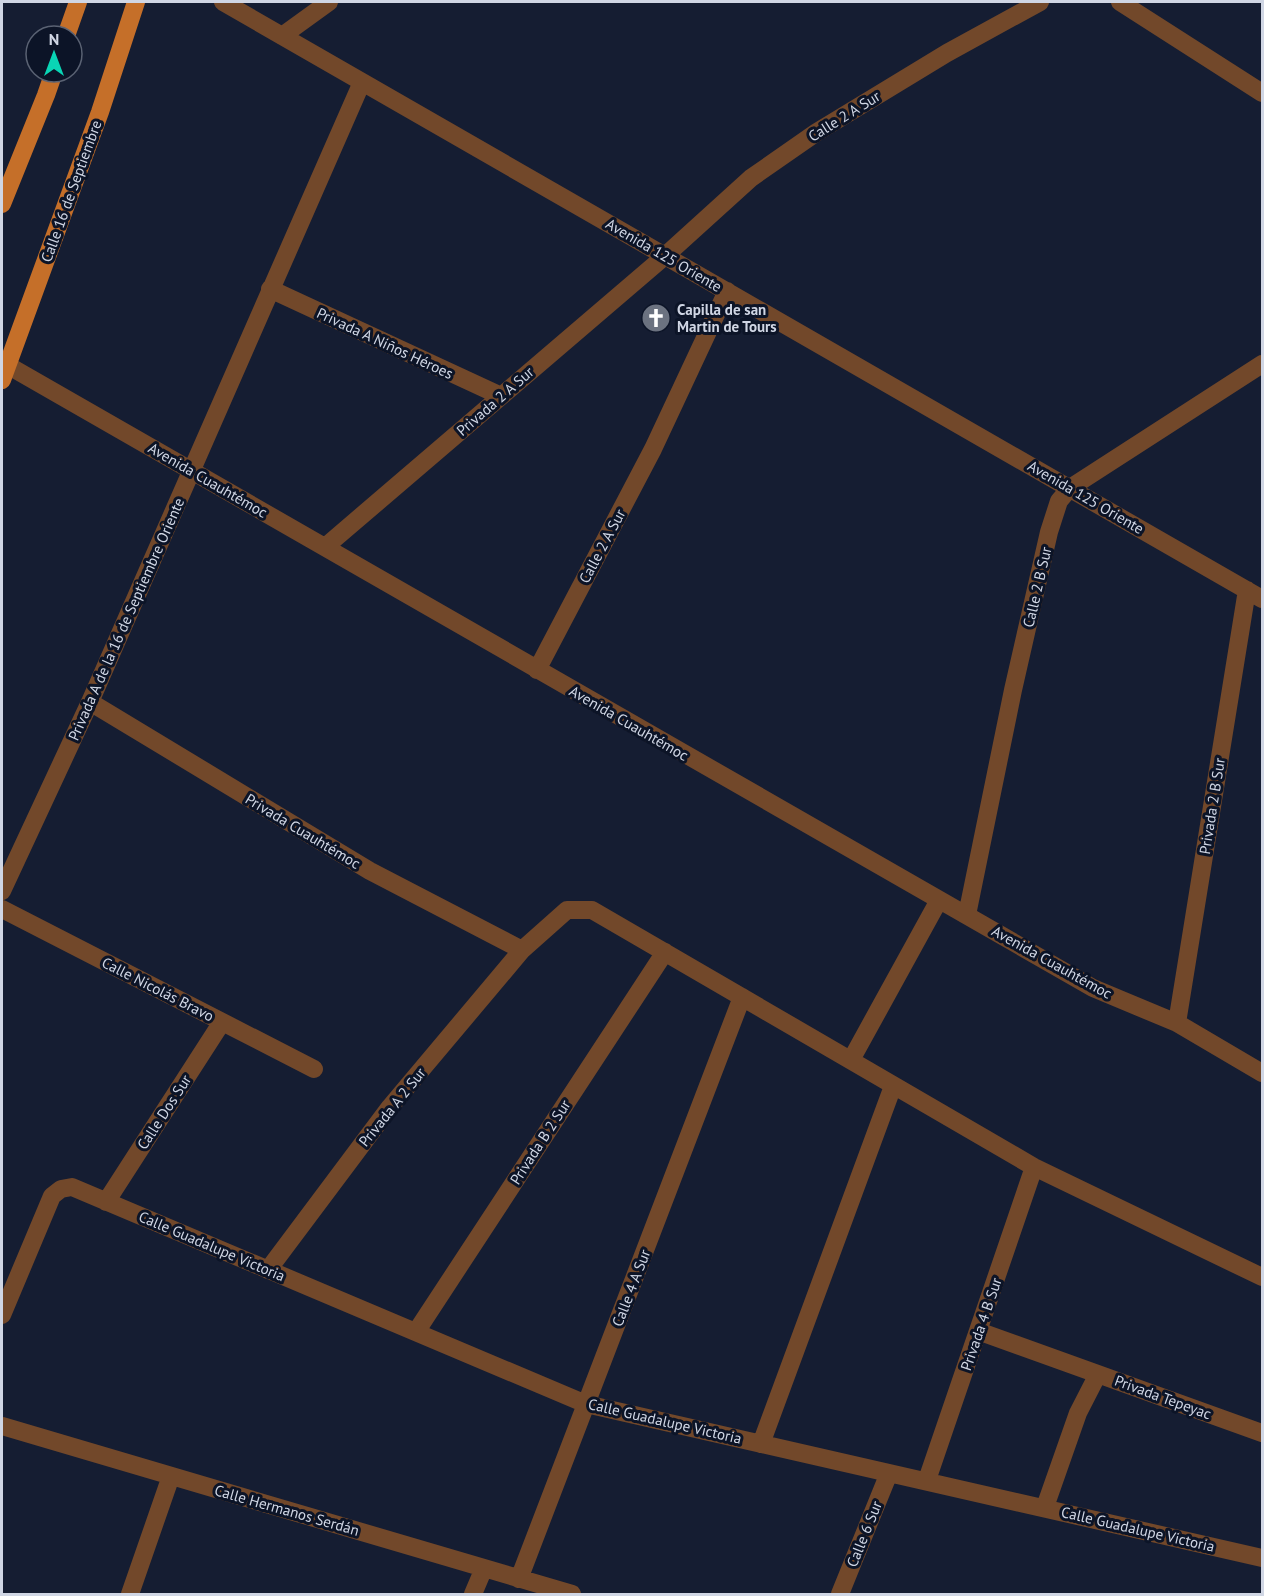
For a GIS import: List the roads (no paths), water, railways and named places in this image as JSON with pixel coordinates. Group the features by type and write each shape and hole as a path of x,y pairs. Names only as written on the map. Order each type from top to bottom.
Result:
{"main road":[{"path":"70,24 78,2"},
{"name":"Calle 16 de Septiembre","path":"3,369 100,112 136,2"},
{"path":"2,204 50,84"}],"street":[{"name":"Avenida 125 Oriente","path":"223,2 1255,594"},
{"path":"282,36 329,2"},
{"name":"Calle 2 A Sur","path":"665,256 751,178 817,132 947,53 1040,2"},
{"path":"1120,2 1263,93"},
{"name":"Privada A de la 16 de Septiembre Oriente","path":"2,891 90,702 362,82"},
{"name":"Privada 2 A Sur","path":"325,547 665,256"},
{"name":"Privada A Niños Héroes","path":"270,289 501,396"},
{"name":"Calle 2 A Sur","path":"537,670 653,449 727,291"},
{"name":"Calle 2 B Sur","path":"967,915 1013,690 1049,532 1059,501 1070,488 1263,364"},
{"name":"Avenida Cuauhtémoc","path":"3,369 192,471 1093,988 1177,1023 1263,1073"},
{"name":"Privada 2 B Sur","path":"1177,1023 1255,594"},
{"name":"Privada Cuauhtémoc","path":"90,702 370,871 522,950"},
{"path":"851,1060 939,900"},
{"path":"522,950 567,910 578,908 592,910 1034,1167 1263,1278"},
{"name":"Calle Nicolás Bravo","path":"2,909 314,1069"},
{"name":"Privada A 2 Sur","path":"268,1269 390,1107 522,950"},
{"name":"Privada B 2 Sur","path":"416,1332 665,952"},
{"name":"Calle 4 A Sur","path":"519,1579 742,997"},
{"name":"Calle Dos Sur","path":"106,1202 222,1022"},
{"path":"761,1444 893,1086"},
{"name":"Privada 4 B Sur","path":"927,1480 1034,1167"},
{"name":"Calle Guadalupe Victoria","path":"2,1316 52,1196 61,1189 72,1187 586,1404 1263,1558"},
{"path":"978,1331 1098,1374"},
{"name":"Privada Tepeyac","path":"1045,1508 1078,1413 1098,1374 1263,1433"},
{"name":"Calle Hermanos Serdán","path":"2,1426 572,1594"},
{"name":"Calle 6 Sur","path":"840,1594 889,1473"},
{"path":"130,1594 171,1476"},
{"path":"473,1594 484,1568"}],"place":[{"name":"Capilla de san Martin de Tours","path":"656,318"}]}
